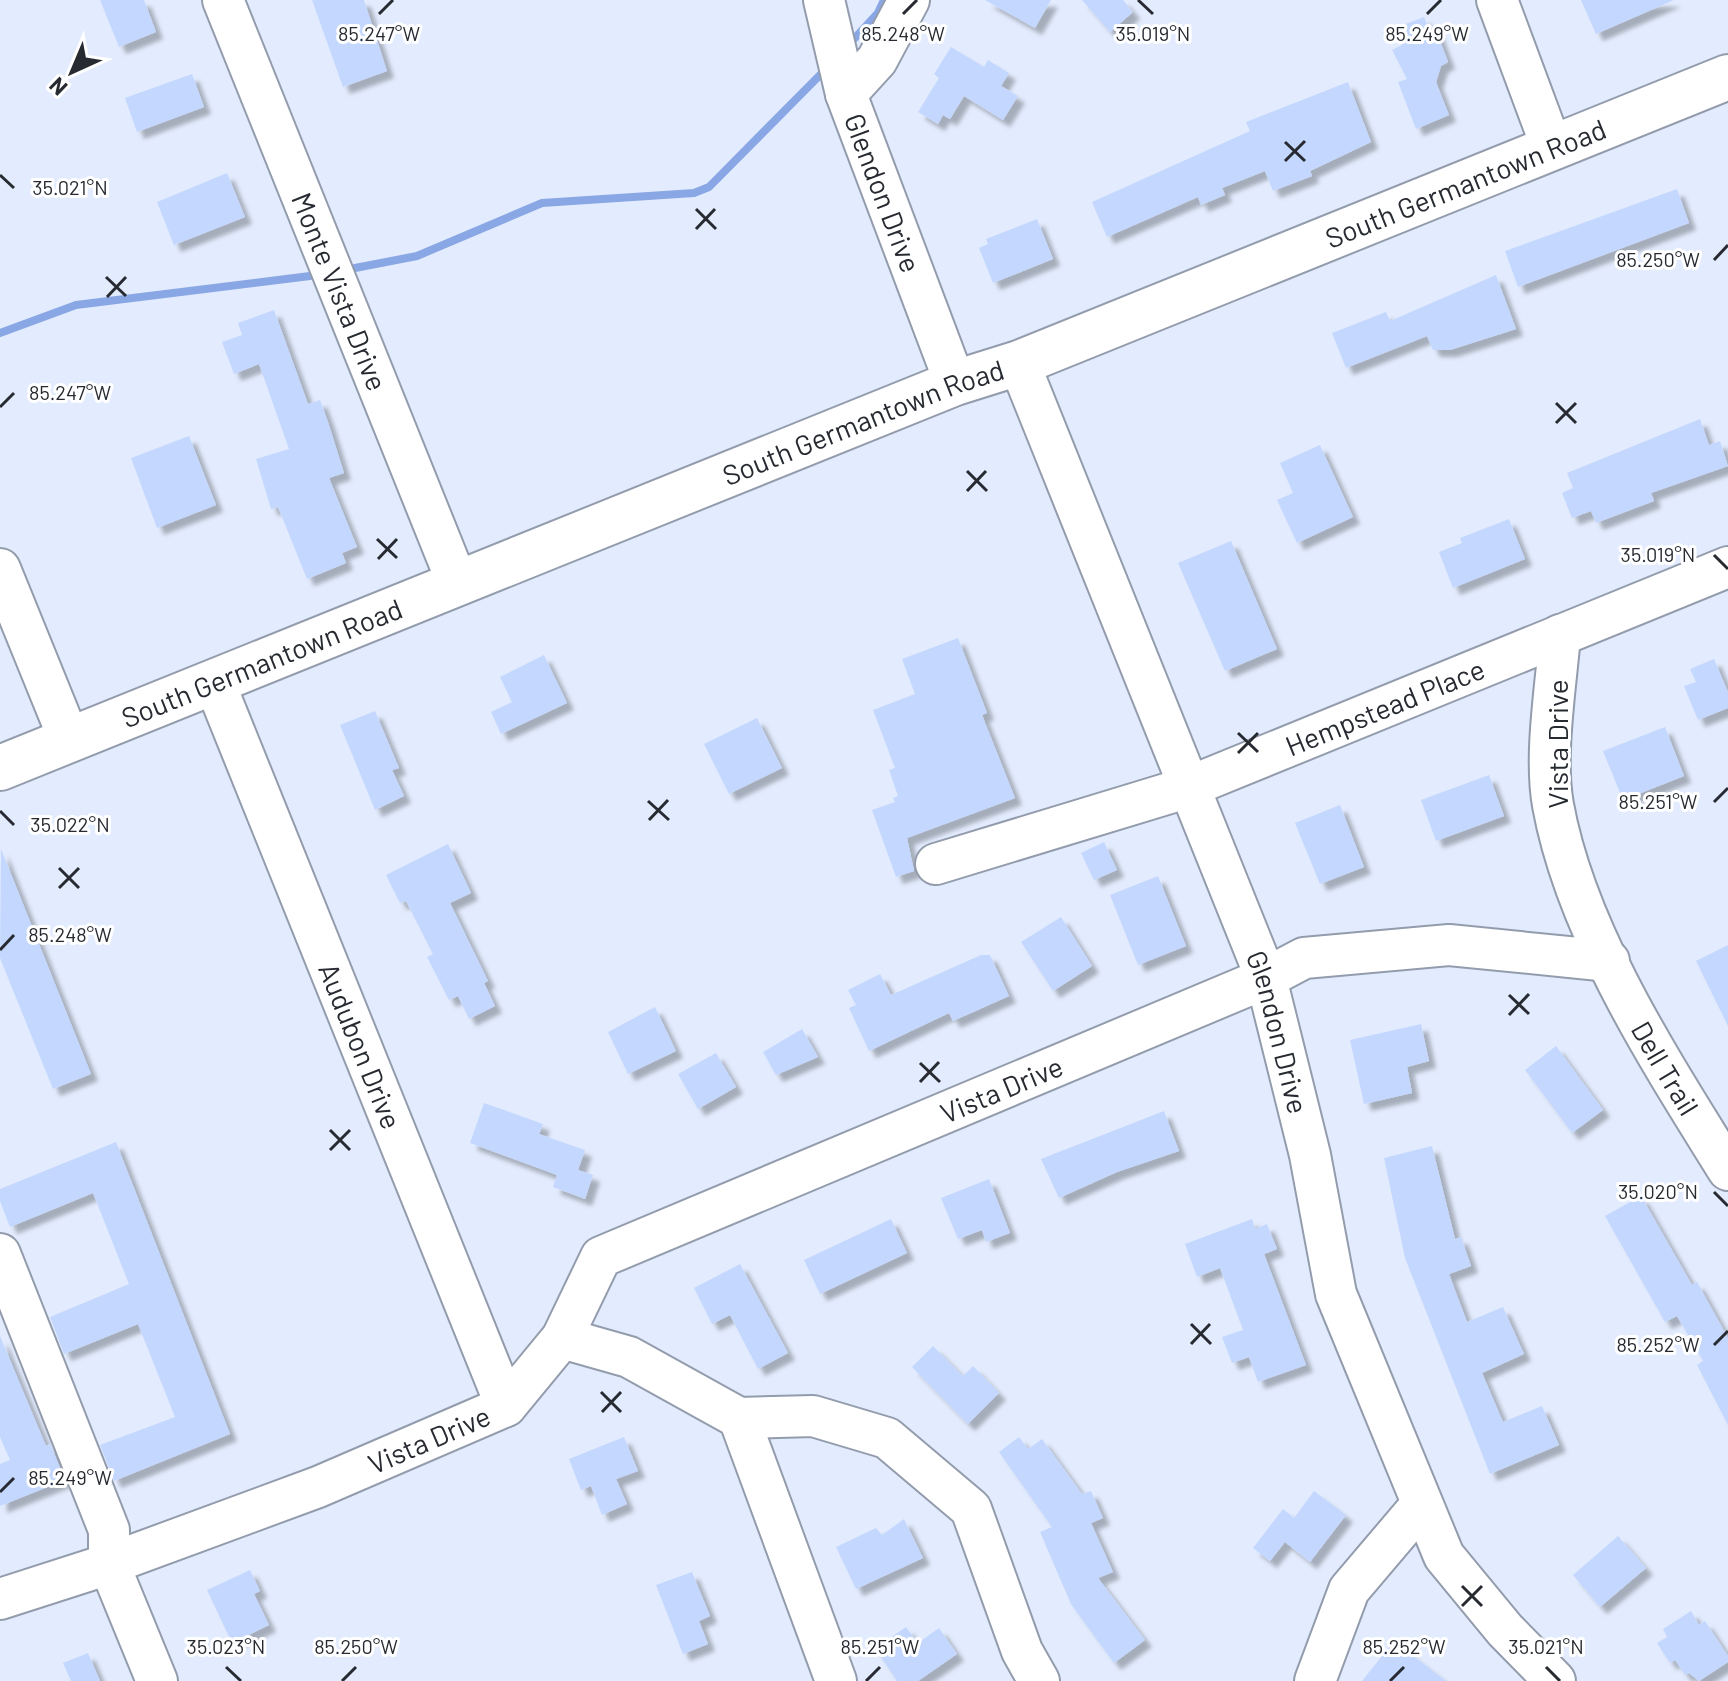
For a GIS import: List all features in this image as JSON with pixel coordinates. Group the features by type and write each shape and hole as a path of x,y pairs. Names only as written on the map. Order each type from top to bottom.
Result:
{"main road":[{"name":"South Germantown Road","path":"0,768 215,684 457,582 955,383 1019,363 1728,77"}],"street":[{"name":"Monte Vista Drive","path":"223,0 457,582"},
{"name":"Glendon Drive","path":"824,0 846,94 955,383"},
{"path":"846,94 877,60 909,0"},
{"path":"1497,0 1552,148"},
{"name":"Glendon Drive","path":"1019,363 1186,788 1266,978 1310,1155 1336,1294 1444,1556 1505,1630 1555,1681"},
{"path":"1560,635 1728,567"},
{"path":"0,569 69,739"},
{"name":"Hempstead Place","path":"936,864 1186,788 1560,635"},
{"name":"Vista Drive","path":"0,1599 109,1564 318,1487 506,1406 562,1338 601,1257 1266,978 1304,958 1449,945 1609,961 1571,874 1552,803 1552,724 1560,635"},
{"name":"Audubon Drive","path":"215,684 506,1406"},
{"name":"Dell Trail","path":"1609,961 1629,1008 1728,1170"},
{"path":"0,1254 109,1530 109,1564 157,1681"},
{"path":"562,1338 629,1357 739,1418 813,1416 887,1438 971,1509 1022,1651 1039,1681"},
{"path":"739,1418 836,1681"},
{"path":"1315,1681 1349,1590 1422,1504"}],"building":[{"path":"100,0 144,0 156,32 119,47"},
{"path":"312,0 364,0 387,71 343,87"},
{"path":"985,0 1051,0 1035,28"},
{"path":"1082,0 1123,0 1133,12 1110,32"},
{"path":"1581,0 1674,0 1596,34"},
{"path":"1424,17 1430,32 1436,30 1448,62 1441,66 1436,82 1449,115 1416,129 1398,82 1407,79 1392,50 1402,45 1395,28"},
{"path":"951,47 984,67 988,60 1009,73 1001,86 1018,96 1003,120 964,96 950,119 943,115 938,124 918,112 939,78 934,74"},
{"path":"192,74 204,107 137,132 125,98"},
{"path":"1348,82 1371,142 1310,171 1312,176 1273,191 1265,171 1222,188 1225,195 1201,205 1198,197 1107,237 1092,202 1250,131 1246,122"},
{"path":"227,173 245,217 174,245 157,202"},
{"path":"1677,189 1689,223 1518,287 1505,251"},
{"path":"1037,219 1053,259 993,283 979,248 988,244 986,239"},
{"path":"1496,275 1516,329 1450,350 1433,350 1427,336 1346,368 1332,333 1386,312 1390,321"},
{"path":"274,310 308,404 320,400 328,422 344,473 329,478 357,547 342,553 346,563 307,579 278,507 271,509 256,459 289,449 259,364 234,374 222,342 242,335 238,323"},
{"path":"1700,419 1709,445 1720,441 1728,466 1651,493 1654,501 1596,523 1591,511 1572,518 1562,493 1573,488 1567,473"},
{"path":"189,436 216,505 157,528 131,458"},
{"path":"1320,445 1353,517 1297,543 1277,500 1293,493 1280,463"},
{"path":"1509,519 1525,559 1453,588 1439,552 1462,543 1460,538"},
{"path":"1231,541 1277,649 1225,671 1178,563"},
{"path":"958,638 987,713 982,715 1015,798 907,838 914,871 896,877 872,810 895,802 893,798 898,796 889,770 895,768 873,710 915,694 902,659"},
{"path":"544,655 567,703 501,734 491,712 512,702 500,677"},
{"path":"1714,659 1728,692 1728,708 1698,720 1684,686 1696,682 1690,669"},
{"path":"375,711 399,768 392,770 404,796 375,810 340,725"},
{"path":"757,718 782,768 729,794 704,744"},
{"path":"1665,727 1684,776 1623,800 1603,751"},
{"path":"1489,775 1504,816 1436,841 1421,800"},
{"path":"1340,805 1364,867 1320,884 1295,823"},
{"path":"1104,842 1117,870 1094,880 1081,853"},
{"path":"448,844 471,893 450,903 488,981 484,983 495,1006 469,1019 458,996 449,1000 427,957 433,954 406,901 400,903 386,875"},
{"path":"1,849 91,1074 53,1089 0,958"},
{"path":"1158,876 1186,946 1138,965 1110,895"},
{"path":"1061,917 1092,966 1053,991 1021,942"},
{"path":"1728,945 1728,1026 1696,961"},
{"path":"981,955 990,955 1009,996 953,1021 949,1013 869,1051 849,1008 856,1005 848,990 880,974 891,995"},
{"path":"655,1007 676,1051 628,1074 608,1032"},
{"path":"1421,1024 1429,1061 1407,1067 1412,1093 1364,1104 1350,1040"},
{"path":"802,1029 818,1057 776,1075 763,1052"},
{"path":"1556,1046 1603,1110 1572,1133 1525,1070"},
{"path":"716,1053 736,1087 698,1109 678,1074"},
{"path":"484,1103 543,1124 539,1134 585,1150 578,1170 593,1175 585,1199 553,1187 557,1175 470,1143"},
{"path":"1164,1111 1179,1151 1117,1172 1059,1198 1041,1159"},
{"path":"116,1142 230,1434 114,1481 100,1445 175,1417 138,1324 64,1354 50,1317 129,1284 93,1193 10,1227 0,1201 0,1189"},
{"path":"1432,1146 1455,1239 1461,1237 1471,1266 1449,1274 1467,1322 1503,1307 1524,1354 1482,1373 1503,1422 1542,1406 1559,1445 1490,1474 1405,1258 1384,1158"},
{"path":"989,1179 1010,1233 986,1242 982,1230 958,1239 941,1198"},
{"path":"1641,1196 1692,1285 1697,1282 1728,1338 1728,1425 1697,1365 1703,1361 1677,1316 1665,1322 1605,1216"},
{"path":"891,1219 907,1253 820,1294 804,1260"},
{"path":"1252,1219 1255,1229 1267,1224 1277,1249 1264,1254 1306,1365 1258,1382 1249,1357 1232,1363 1222,1337 1243,1330 1220,1268 1197,1277 1185,1244"},
{"path":"740,1264 788,1353 758,1369 730,1315 712,1324 694,1288"},
{"path":"0,1336 46,1446 50,1444 65,1480 0,1506 0,1464 10,1460 0,1437"},
{"path":"933,1346 963,1376 973,1366 999,1393 968,1424 912,1367"},
{"path":"624,1437 638,1471 616,1479 627,1504 602,1515 591,1486 581,1490 569,1459"},
{"path":"1019,1437 1028,1449 1042,1439 1082,1494 1091,1491 1103,1518 1091,1523 1113,1572 1098,1578 1145,1640 1114,1663 1071,1604 1040,1532 1052,1527 999,1452"},
{"path":"1314,1491 1346,1515 1310,1562 1285,1542 1270,1561 1253,1548 1283,1509 1294,1518"},
{"path":"904,1519 923,1558 856,1589 836,1547 876,1528 882,1535"},
{"path":"1618,1536 1646,1568 1600,1607 1573,1575"},
{"path":"250,1570 260,1591 254,1594 269,1625 232,1643 207,1590"},
{"path":"692,1572 710,1616 699,1621 708,1644 683,1654 656,1585"},
{"path":"1691,1611 1699,1625 1705,1621 1728,1656 1728,1662 1699,1681 1689,1673 1685,1675 1675,1660 1670,1663 1657,1643 1667,1637 1663,1629"},
{"path":"906,1627 918,1643 939,1628 957,1654 918,1681 897,1681 875,1648"},
{"path":"1394,1641 1446,1681 1362,1681"},
{"path":"88,1653 100,1681 71,1681 63,1663"}],"waterway":[{"path":"855,38 878,13 884,0"},
{"path":"355,268 417,256 542,203 694,193 709,187 820,75"},
{"path":"0,333 76,305 310,276"}]}
